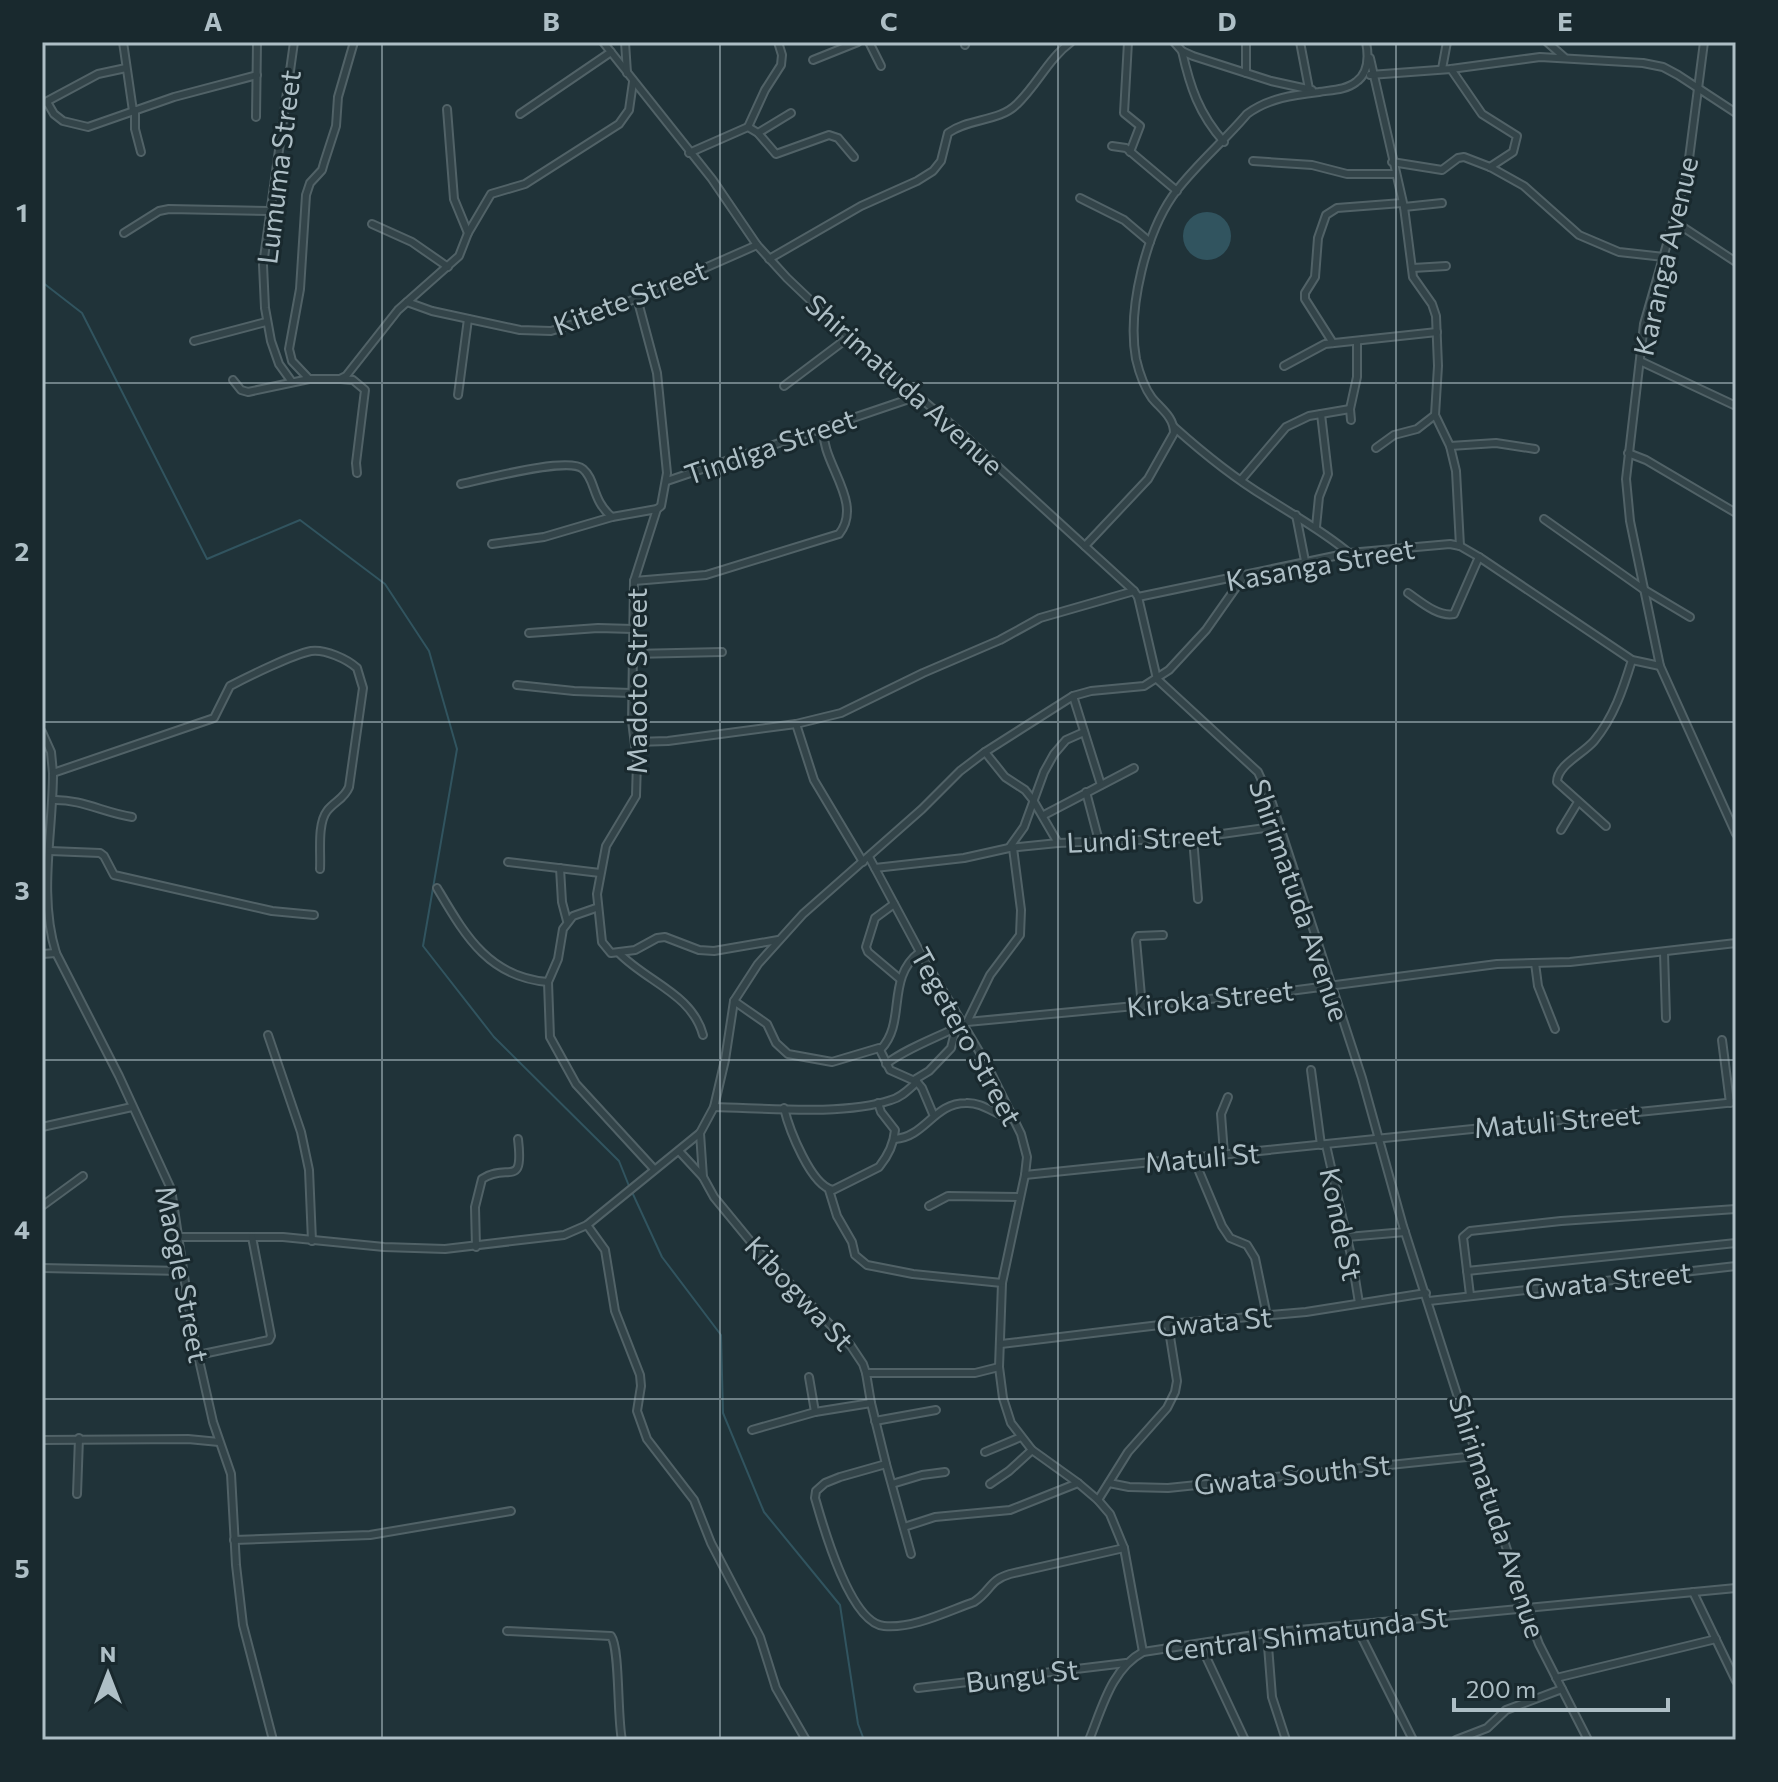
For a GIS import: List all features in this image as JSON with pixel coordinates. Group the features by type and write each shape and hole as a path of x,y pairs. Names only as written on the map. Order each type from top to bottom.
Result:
{"street":[{"path":"123,42 141,152"},
{"path":"256,117 257,42"},
{"name":"Lumuma Street","path":"292,382 279,364 266,322 263,265 294,42"},
{"path":"309,379 292,361 289,349 300,289 306,195 310,183 322,170 336,126 338,97 354,42"},
{"name":"Shirimatuda Avenue","path":"603,42 712,179 769,259 849,337 1136,594"},
{"path":"625,42 627,73"},
{"path":"689,153 748,127 781,65 778,42"},
{"path":"813,60 858,42"},
{"path":"869,42 881,66"},
{"path":"769,259 861,206 933,171 941,161 948,133 1016,106 1071,42"},
{"path":"1128,42 1124,113 1140,126 1130,152"},
{"path":"1174,42 1182,51 1194,98 1202,115 1224,142"},
{"path":"1246,42 1246,73"},
{"path":"1300,42 1309,89"},
{"path":"1366,42 1403,205 1413,277 1432,304 1437,332 1435,415 1450,446 1456,471 1460,546 1632,660 1660,666"},
{"path":"1442,69 1447,42"},
{"path":"1547,42 1564,57"},
{"name":"Karanga Avenue","path":"1704,42 1689,162 1675,222 1644,324 1628,453 1630,521 1660,666 1736,834"},
{"path":"1182,51 1246,73 1320,91"},
{"path":"520,114 611,52"},
{"path":"1349,553 1316,527 1216,463 1174,427 1150,396 1136,359 1133,332 1136,303 1150,242 1177,191 1256,107 1271,100 1343,88 1355,83 1363,75 1369,54"},
{"path":"1363,75 1451,69 1517,58 1564,57 1643,63 1663,67 1736,113"},
{"path":"126,68 98,74 44,103 63,121 81,127 97,125 184,94 257,75"},
{"path":"1451,69 1482,114 1517,136 1513,152 1490,167"},
{"path":"340,379 352,371 407,302 459,256 468,233 491,194 525,184 619,124 629,110 633,82"},
{"path":"447,109 454,199 468,233"},
{"path":"758,133 791,113"},
{"path":"748,127 758,133 776,154 829,135 838,138 854,157"},
{"path":"1112,146 1130,152 1177,191"},
{"path":"1392,162 1442,170 1464,157 1524,186 1579,235 1619,252 1664,257"},
{"path":"1253,161 1302,163 1347,174 1395,174"},
{"path":"1080,198 1124,220 1150,242"},
{"path":"1333,343 1305,299 1305,293 1315,277 1321,223 1326,215 1337,208 1442,203"},
{"path":"124,233 159,211 169,209 269,211"},
{"path":"1675,222 1736,262"},
{"path":"372,224 412,242 448,267"},
{"name":"Kitete Street","path":"407,302 432,311 520,330 551,331 589,319 757,245"},
{"path":"1413,268 1446,266"},
{"path":"492,544 544,537 612,517 657,509 663,500 667,481 655,357 637,298"},
{"path":"458,395 468,319"},
{"path":"194,341 266,322"},
{"path":"1284,366 1333,343 1437,332"},
{"path":"784,386 849,337"},
{"path":"1351,420 1350,409 1357,377 1357,341"},
{"path":"1640,361 1736,406"},
{"path":"233,380 241,390 248,392 309,379 353,380 364,386 357,473"},
{"name":"Tindiga Street","path":"667,481 918,396"},
{"path":"1241,480 1286,427 1299,419 1350,409"},
{"path":"1316,527 1319,497 1328,474 1321,414"},
{"path":"1376,448 1394,435 1417,429 1435,415"},
{"path":"1085,546 1148,479 1174,433 1174,427"},
{"path":"634,581 706,575 839,534 844,528 846,512 842,488 823,439 824,428"},
{"path":"1450,446 1496,443 1535,449"},
{"path":"1628,453 1646,460 1736,513"},
{"path":"461,484 575,465 589,475 598,502 612,517"},
{"name":"Madoto Street","path":"657,509 634,581 631,693 636,796 606,846 596,908 602,942 611,953 619,953 646,977 685,1002 700,1024 703,1035"},
{"path":"1296,515 1305,561"},
{"path":"1544,519 1643,589 1690,617"},
{"name":"Kasanga Street","path":"635,742 668,741 796,724 841,713 1000,640 1040,618 1136,594 1244,576 1349,553 1436,544 1460,546"},
{"path":"1408,593 1438,612 1454,614 1479,557"},
{"path":"180,1237 252,1237 411,1249 476,1247 564,1235 587,1225 700,1133 714,1107 734,1001 778,940 960,771 985,752 1073,696 1091,691 1144,686 1169,670 1198,639 1244,576"},
{"path":"1136,594 1157,679"},
{"path":"529,633 633,629"},
{"path":"53,773 214,718 230,686 302,654 318,651 340,658 357,668 363,688 349,787 345,796 327,812 323,820 320,869"},
{"path":"632,654 722,652"},
{"path":"1606,826 1556,778 1559,771 1593,743 1609,721 1632,660"},
{"name":"Shirimatuda Avenue","path":"1157,679 1258,772 1265,785 1362,1078 1405,1232 1526,1609 1539,1644 1588,1740"},
{"path":"517,685 631,693"},
{"path":"1073,696 1101,785"},
{"name":"Tegetero Street","path":"796,724 814,780 866,860 875,868 920,952 986,1063 1013,1119 1027,1157 1002,1283 999,1367 1003,1398 1011,1423 1032,1450 1078,1483 1110,1514 1124,1548 1143,1652"},
{"name":"Maogle Street","path":"42,732 51,752 53,773 47,918 56,953 114,1066 171,1189 198,1355 219,1442 231,1474 243,1625 273,1740"},
{"path":"714,1107 845,1108 878,1103 903,1095 929,1071 951,1048 990,975 1020,935 1020,895 1011,848 1024,827 1054,754 1066,740 1084,732"},
{"path":"985,752 1005,777 1025,790 1044,815 1058,843"},
{"path":"1044,815 1134,768"},
{"path":"1086,792 1099,841"},
{"path":"53,800 68,799 132,817"},
{"path":"1561,830 1578,802"},
{"name":"Lundi Street","path":"875,868 1058,843 1193,838 1279,826"},
{"path":"42,828 52,828"},
{"path":"1193,838 1198,899"},
{"path":"50,851 95,852 104,856 114,875 272,911 314,915"},
{"path":"508,862 600,873"},
{"path":"560,868 562,902 567,921 558,959 548,982 547,1024 554,1048 576,1084 654,1169"},
{"path":"437,888 476,947 491,963 520,978 548,982"},
{"path":"894,904 875,918 866,947 900,979"},
{"path":"567,921 596,908"},
{"path":"1142,1007 1136,940 1138,936 1163,935"},
{"path":"619,953 635,950 665,937 699,950 714,951 778,940"},
{"name":"Kiroka Street","path":"886,1064 907,1050 929,1043 962,1025 1078,1010 1142,1007 1469,967 1664,952 1736,943"},
{"path":"881,1049 890,1035 900,979 909,960 920,952"},
{"path":"1664,952 1666,1018"},
{"path":"42,954 56,953"},
{"path":"1535,963 1538,986 1555,1029"},
{"path":"734,1001 767,1024 776,1043 788,1054 832,1062 881,1049"},
{"path":"268,1035 301,1132 309,1170 312,1241"},
{"path":"1722,1040 1733,1102"},
{"path":"881,1049 886,1064 896,1074 915,1081 922,1088 933,1114"},
{"name":"Konde St","path":"1311,1070 1323,1145 1347,1237 1359,1303"},
{"path":"1224,1154 1221,1114 1228,1097"},
{"name":"Matuli Street","path":"1378,1138 1733,1102"},
{"path":"829,1190 837,1189 879,1167 895,1139 895,1130 878,1103"},
{"path":"895,1139 914,1135 924,1128 933,1114 960,1103 971,1103 1013,1119"},
{"path":"42,1127 132,1107"},
{"path":"784,1108 788,1127 809,1167 829,1190 855,1255 867,1265 913,1274 1002,1283"},
{"name":"Kibogwa St","path":"700,1133 703,1177 714,1197 760,1253 851,1346 866,1373 875,1421 911,1554"},
{"name":"Matuli St","path":"1025,1175 1378,1138"},
{"path":"476,1247 475,1207 482,1179 493,1174 510,1173 518,1168 521,1163 518,1139"},
{"path":"679,1151 703,1177"},
{"path":"1193,1157 1222,1226 1230,1238 1250,1247 1267,1316"},
{"path":"42,1203 83,1176"},
{"path":"929,1206 948,1196 1020,1197"},
{"path":"1470,1295 1463,1237 1470,1231 1736,1209"},
{"path":"587,1225 605,1250 615,1311 640,1375 637,1411 647,1439 694,1500 711,1543 760,1637 776,1688 806,1740"},
{"path":"1347,1237 1405,1232"},
{"path":"198,1355 269,1340 271,1336 252,1237"},
{"path":"1467,1271 1736,1243"},
{"name":"Gwata Street","path":"1429,1301 1736,1266"},
{"path":"42,1268 182,1271"},
{"name":"Gwata St","path":"1001,1344 1168,1324 1267,1316 1426,1293"},
{"path":"1098,1500 1141,1435 1167,1408 1175,1392 1177,1381 1168,1324"},
{"path":"866,1373 975,1373 999,1367"},
{"path":"809,1377 815,1412"},
{"path":"752,1430 815,1412 871,1403"},
{"path":"875,1421 936,1410"},
{"path":"985,1452 1021,1437"},
{"path":"42,1440 79,1438 219,1442"},
{"path":"77,1494 79,1438"},
{"path":"990,1484 1032,1450"},
{"name":"Gwata South St","path":"1109,1483 1168,1488 1287,1473 1476,1456"},
{"path":"886,1464 825,1483 816,1491 815,1498 834,1561 862,1610 876,1624 886,1627 909,1623 974,1602 983,1597 996,1578 1026,1568 1124,1548"},
{"path":"892,1484 945,1472"},
{"path":"904,1527 935,1517 1010,1510 1078,1483"},
{"path":"234,1540 370,1535 511,1511"},
{"name":"Central Shimatunda St","path":"1089,1740 1104,1702 1126,1663 1143,1652 1267,1633 1736,1588"},
{"path":"1693,1592 1736,1681"},
{"path":"1356,1626 1413,1740"},
{"path":"507,1631 611,1636 616,1648 618,1722 622,1740"},
{"path":"1267,1633 1272,1697 1286,1740"},
{"path":"1556,1678 1716,1639"},
{"path":"1200,1644 1245,1740"},
{"name":"Bungu St","path":"918,1688 1126,1663"},
{"path":"1456,1740 1487,1728 1506,1710 1562,1689"}],"water":[{"path":"1207,212 1224,219 1231,236 1224,253 1207,260 1190,253 1183,236 1190,219"}],"waterway":[{"path":"42,282 82,313 207,559 300,520 385,584 429,651 457,749 423,946 494,1037 619,1161 629,1186"},
{"path":"632,1192 662,1257 721,1335 723,1413 764,1512 840,1605 858,1724 864,1740"}]}
